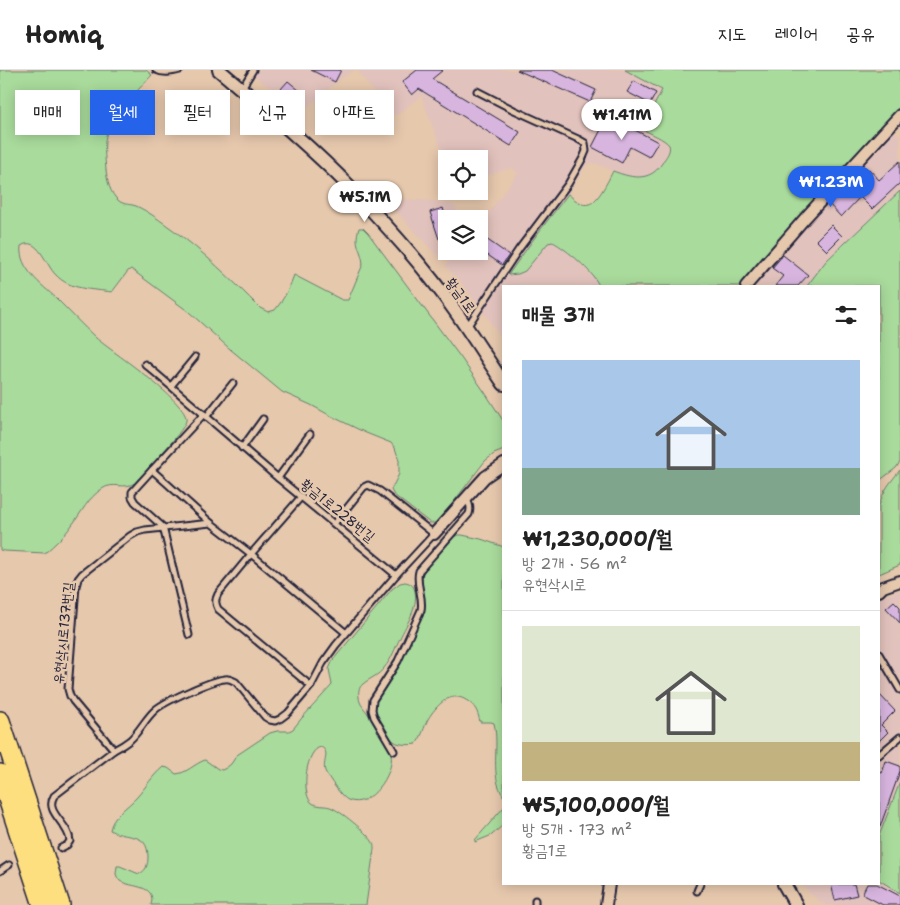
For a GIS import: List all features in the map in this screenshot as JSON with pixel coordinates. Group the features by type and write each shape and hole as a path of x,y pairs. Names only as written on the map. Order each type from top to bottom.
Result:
{"highway":[{"path":"0,721 60,905"},
{"path":"0,774 44,905"}],"street":[{"name":"황금1로","path":"219,70 310,148 378,217 436,285 502,381"},
{"path":"747,285 806,217 900,115"},
{"path":"434,534 485,477 502,465"},
{"path":"880,590 900,581"},
{"path":"606,905 609,885"},
{"path":"785,885 796,905"}],"lane":[{"path":"156,70 170,72 180,70"},
{"path":"241,89 253,70"},
{"name":"황금1로","path":"466,328 519,248 568,184 586,151 585,144 578,139 476,91"},
{"path":"170,386 195,357"},
{"name":"황금1로228번길","path":"145,364 242,448 396,575"},
{"path":"188,635 163,527 134,502 132,492 205,416 233,383"},
{"path":"242,448 263,419"},
{"path":"278,478 310,434"},
{"path":"152,470 211,523 346,633"},
{"path":"62,848 70,841 70,836 51,806 51,800 54,796 114,750 124,745 149,716 163,705 218,680 231,679 236,682 265,717 275,721 280,719 288,713 311,686 323,663 346,633 434,534 380,491 368,485 364,487 334,524"},
{"path":"301,497 218,594 215,604 218,609 311,686"},
{"path":"394,751 374,717 372,710 373,700 398,661 421,610 422,600 418,580 419,571 469,514 471,509 466,498"},
{"name":"유현삭시로137번길","path":"114,750 70,696 68,681 78,579 137,532 163,527 211,523"},
{"path":"880,656 900,690"},
{"path":"880,753 900,737"},
{"path":"0,871 9,865"},
{"path":"697,891 700,885"}],"shaded area":[{"path":"248,70 354,70 328,90 315,90 315,100 305,109 305,90 272,90"},
{"path":"357,70 625,70 663,90 642,129 663,140 668,144 669,149 662,164 654,173 646,177 623,175 597,164 590,163 586,165 568,194 509,275 530,266 548,243 553,241 595,277 599,285 502,285 502,338 475,301 445,265 450,260 488,260 488,214 518,173 512,168 488,175 488,150 442,150 421,96 398,114 394,115 394,90 372,90"},
{"path":"893,130 900,136 900,191 826,261 808,285 753,285 789,242"},
{"path":"403,199 433,201 452,204 456,207 457,210 438,210 438,257 394,209"},
{"path":"900,590 900,782 880,833 880,599"},
{"path":"880,881 900,893 900,905 825,905 802,885 880,885"}],"green space":[{"path":"0,70 146,70 152,75 138,90 90,90 90,135 106,135 105,155 107,178 111,191 116,198 125,204 136,206 145,211 184,238 218,267 260,308 268,312 275,310 281,302 294,275 342,300 348,300 363,264 357,243 357,234 359,228 363,228 461,358 502,419 502,451 485,461 439,521 430,523 394,495 391,490 399,474 399,460 391,443 366,433 282,392 189,312 131,269 112,292 82,288 62,280 52,271 37,248 27,244 21,246 23,262 38,282 96,338 176,402 184,413 186,421 171,443 135,483 127,486 106,487 97,493 66,532 45,553 0,550"},
{"path":"625,70 900,70 900,107 742,285 598,285 592,274 579,261 553,242 548,243 525,271 508,275 568,194 586,205 596,199 613,171 628,176 642,177 654,172 659,167 669,151 669,145 661,138 642,129 662,90"},
{"path":"900,191 900,462 896,468 880,480 880,285 808,285 826,261"},
{"path":"900,470 900,565 880,574 880,503 890,483"},
{"path":"459,535 481,539 502,546 502,792 497,780 496,732 494,723 480,722 476,709 469,702 460,697 449,698 444,701 431,714 416,744 407,745 397,743 389,736 384,730 376,712 376,701 400,663 423,612 422,576 424,571 447,543"},
{"path":"405,582 412,585 415,591 415,603 411,615 387,665 362,685 359,691 361,704 381,734 391,754 389,771 385,780 365,800 356,802 348,800 339,792 325,771 326,754 321,747 312,755 307,772 306,789 311,802 330,807 340,813 359,827 373,843 374,849 366,905 151,905 152,898 147,890 120,881 116,874 117,866 139,874 141,873 148,863 147,848 140,839 110,830 111,825 156,774 163,767 176,774 180,773 205,760 222,770 231,764 237,755 270,733 293,729 332,685 329,669 333,660 392,589"},
{"path":"900,782 900,893 880,881 880,833"},
{"path":"502,809 502,826 492,835 475,842"}],"building":[{"path":"311,70 341,70 335,82"},
{"path":"417,70 443,70 432,79 520,132 511,146 419,89 412,95 402,82"},
{"path":"517,70 552,70 596,90 590,102"},
{"path":"288,81 299,90 280,90"},
{"path":"634,81 656,93 650,104 627,92"},
{"path":"608,116 658,142 649,157 630,147 622,163 592,147"},
{"path":"900,161 900,183 872,209 860,197 841,217 828,203 838,193 841,195 869,169 879,180"},
{"path":"443,208 444,210 438,210 438,236 430,212"},
{"path":"831,225 842,236 827,251 816,240"},
{"path":"488,240 509,255 502,265 488,255"},
{"path":"783,255 808,275 799,285 776,285 783,276 772,268"},
{"path":"894,601 900,607 900,623 886,608"},
{"path":"880,695 895,711 881,725 888,732 880,740"},
{"path":"886,761 900,766 900,771 880,827 880,772 882,773"},
{"path":"831,885 854,885 857,895 835,900"},
{"path":"866,885 879,885 900,896 900,905 883,905 862,894"}]}
